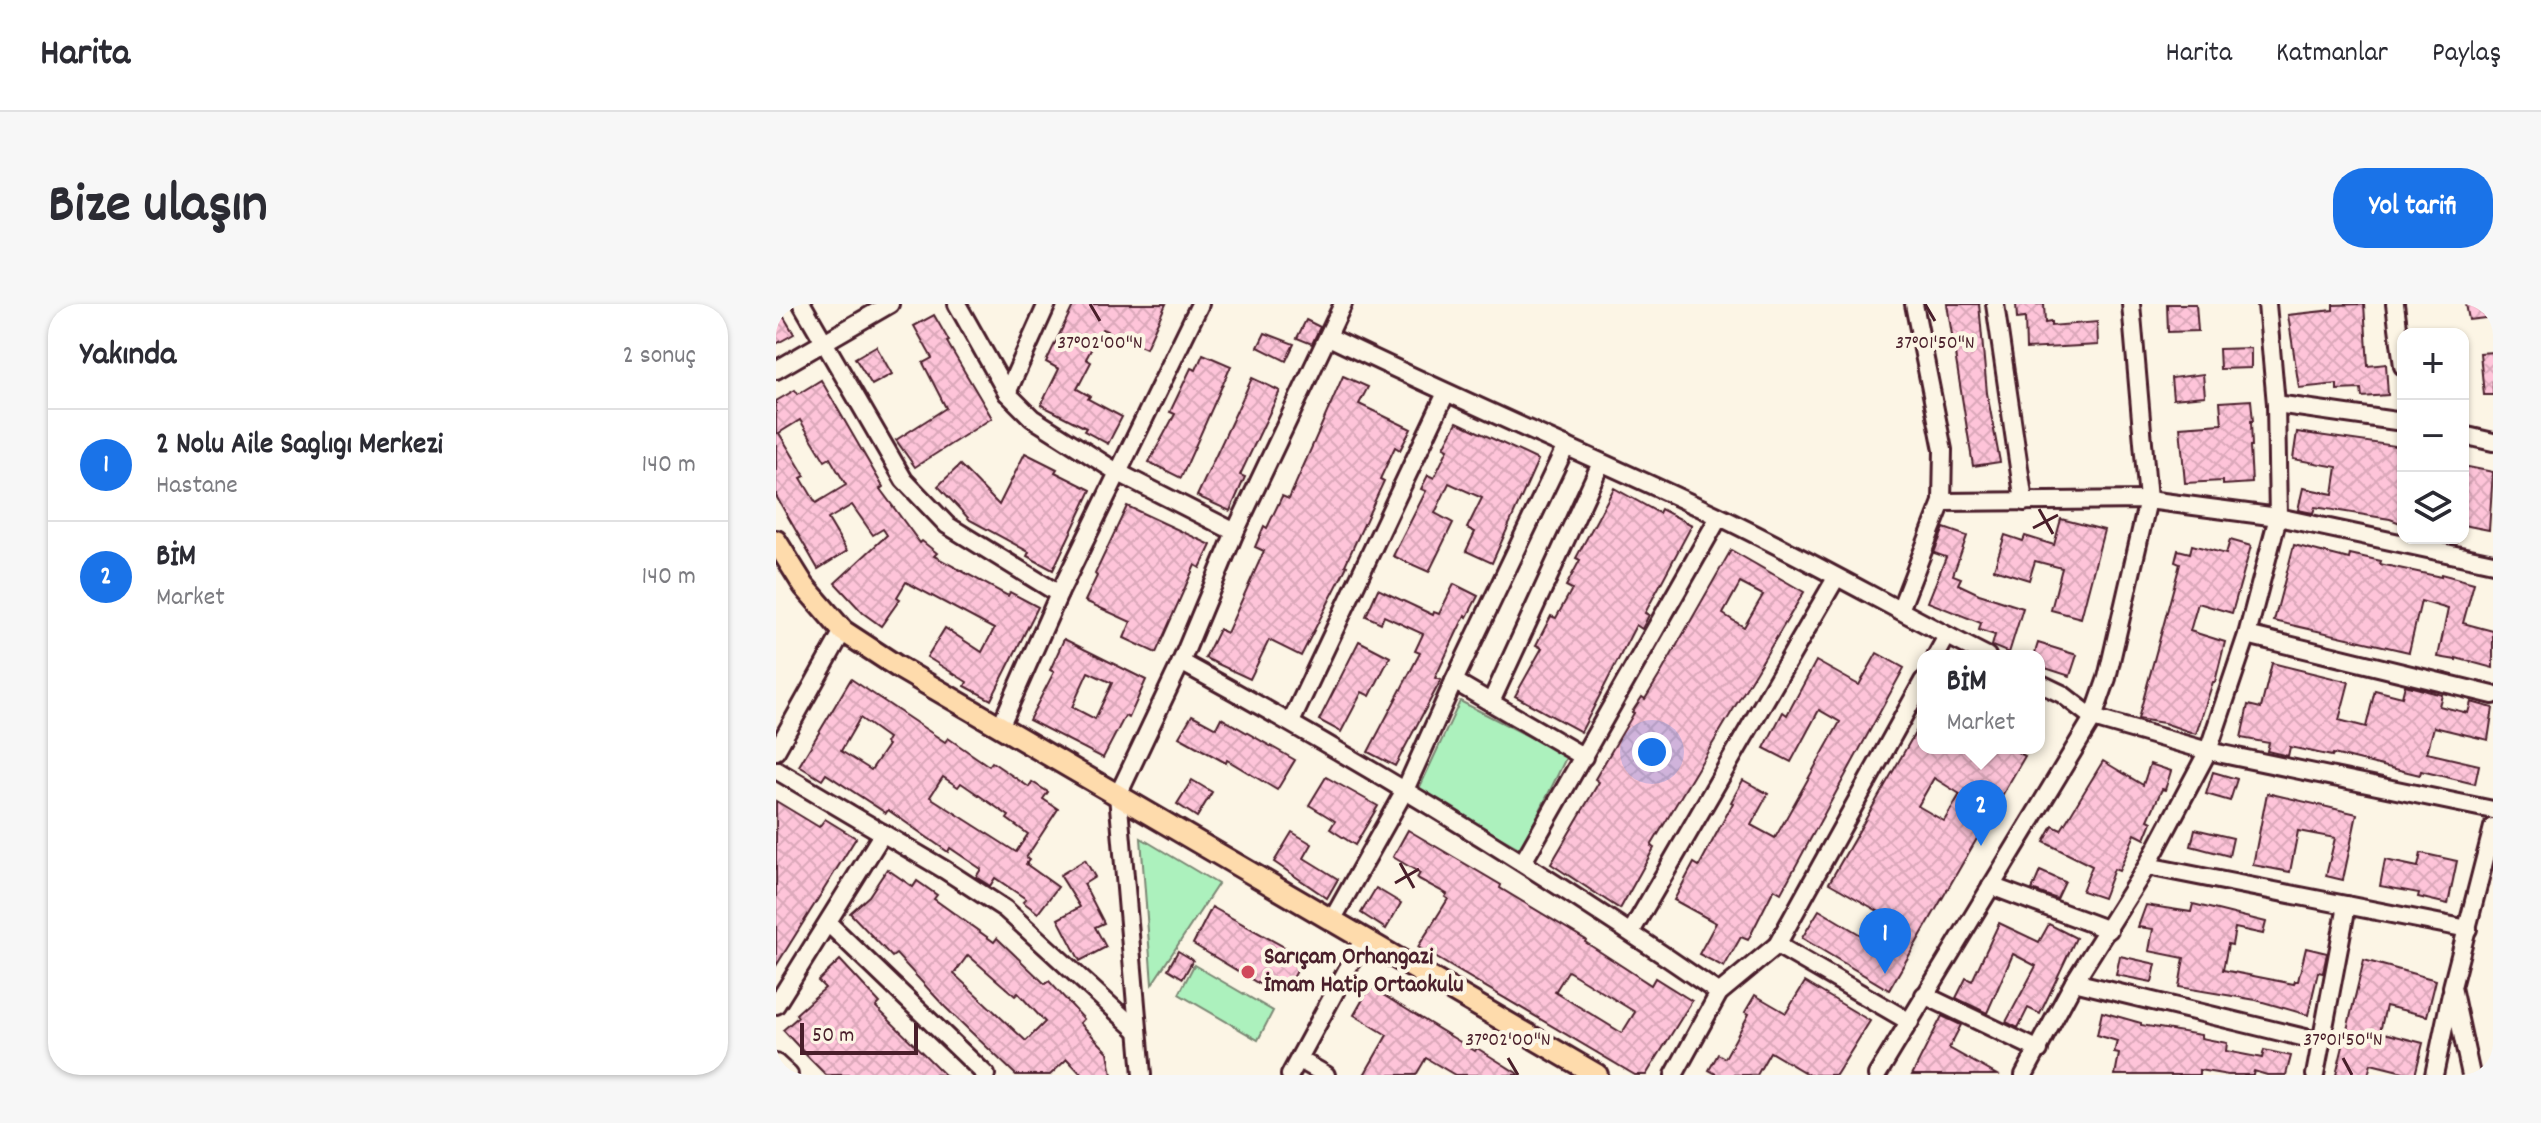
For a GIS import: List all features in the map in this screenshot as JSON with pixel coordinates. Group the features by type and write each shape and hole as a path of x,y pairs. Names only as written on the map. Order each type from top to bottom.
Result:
{"main road":[{"path":"776,541 804,586 843,631 898,667 1597,1075"}],"street":[{"path":"802,304 904,480 947,525 986,552 1059,594"},
{"path":"776,370 890,304"},
{"path":"957,304 1007,393 1032,418 1117,472 1235,532"},
{"path":"1007,393 1047,304"},
{"path":"1000,727 1059,594 1200,304"},
{"path":"1142,1075 1118,795 1181,662 1235,532 1343,304"},
{"path":"1900,610 1942,502 1943,450 1914,304"},
{"path":"1995,304 2024,502"},
{"path":"1877,1075 2093,718 2107,678 2148,500 2131,304"},
{"path":"2024,1075 2074,982 2147,866 2208,751 2247,635 2278,517 2276,404 2267,304"},
{"path":"2395,304 2398,328"},
{"path":"1329,337 1719,517 1975,650"},
{"path":"1291,722 1446,393"},
{"path":"2276,404 2397,421"},
{"path":"2469,436 2493,442"},
{"path":"1331,922 1405,790 1566,446"},
{"path":"1491,702 1601,463"},
{"path":"1942,502 2148,500 2278,517 2493,563"},
{"path":"1523,862 1719,517"},
{"path":"1631,932 1836,578"},
{"path":"776,751 843,631"},
{"path":"2247,635 2493,695"},
{"path":"1939,650 1947,636"},
{"path":"1181,662 1291,722 1523,862 1719,993"},
{"path":"1454,681 1584,757"},
{"path":"2045,686 2062,694 2093,718 2208,751 2493,810"},
{"path":"1674,1075 1719,993 1777,945 1917,692"},
{"path":"776,770 1005,909 1138,1031"},
{"path":"2434,1075 2452,987 2493,827"},
{"path":"776,1005 883,833"},
{"path":"2147,866 2468,929"},
{"path":"1991,886 2109,930"},
{"path":"2315,1075 2347,905"},
{"path":"828,923 986,1075"},
{"path":"1290,1075 1363,940"},
{"path":"1777,945 1910,1022"},
{"path":"2074,982 2322,1042"},
{"path":"2452,987 2471,1075"},
{"path":"1924,995 2039,1050"},
{"path":"1300,1060 1326,1075"},
{"path":"776,1063 789,1075"}],"green space":[{"path":"1460,701 1567,756 1521,849 1418,791"},
{"path":"1141,838 1218,884 1152,984"},
{"path":"1194,965 1273,1011 1258,1040 1179,994"}],"building":[{"path":"776,304 794,334 776,344"},
{"path":"1074,304 1166,304 1146,348 1102,329 1086,359 1091,362 1077,389 1090,396 1088,399 1122,417 1108,444 1084,431 1086,428 1041,405 1059,369 1046,362"},
{"path":"1947,304 1979,304 1987,393 2000,462 1973,466"},
{"path":"2016,304 2044,304 2045,323 2051,322 2051,326 2097,322 2098,345 2026,349 2025,318 2017,319"},
{"path":"2167,304 2196,304 2198,331 2168,332"},
{"path":"2364,304 2368,366 2386,364 2388,395 2362,397 2361,389 2337,390 2337,384 2299,388 2288,315 2333,310 2333,305"},
{"path":"2466,304 2493,304 2493,317 2469,320"},
{"path":"934,315 992,418 915,467 896,440 946,408 923,363 932,358 914,326"},
{"path":"1306,320 1320,327 1312,344 1297,338"},
{"path":"1265,333 1294,344 1286,361 1258,347"},
{"path":"876,346 892,374 872,385 855,358"},
{"path":"2251,348 2251,368 2220,369 2219,349"},
{"path":"2493,352 2493,395 2484,395 2480,353"},
{"path":"1203,354 1231,366 1181,478 1149,462 1175,414 1170,412 1191,368 1196,370"},
{"path":"2203,374 2205,396 2173,399 2171,378"},
{"path":"1343,376 1368,387 1359,404 1411,429 1400,450 1395,447 1380,479 1384,481 1347,566 1301,656 1269,640 1250,679 1205,658 1219,629 1227,633 1264,551 1255,547 1264,526 1267,528 1282,496 1289,499"},
{"path":"1252,378 1280,391 1240,475 1245,477 1230,511 1197,496"},
{"path":"821,380 883,487 880,489 920,543 922,541 937,553 934,556 1008,596 1010,592 1038,607 991,700 965,686 967,682 927,657 945,628 982,652 994,629 906,582 897,597 900,599 881,626 863,613 835,583 887,535 883,529 873,535 852,505 828,519 847,551 818,569 776,496 776,401 795,390 798,394","holes":["800,420 825,461 830,458 846,485 816,503 801,478 805,476 779,433"]},
{"path":"2251,400 2252,483 2185,483 2180,427 2222,424 2220,402"},
{"path":"1457,422 1538,460 1492,563 1466,551 1475,532 1467,528 1482,498 1449,483 1435,513 1453,523 1429,572 1393,556 1426,491 1421,489 1428,475 1434,478 1448,449 1444,447"},
{"path":"2297,432 2397,446 2397,522 2315,507 2313,513 2298,510 2303,488 2333,494 2337,467 2293,459"},
{"path":"1025,453 1091,490 1053,570 1027,556 1029,552 970,520 938,486 960,465 999,505"},
{"path":"2469,467 2493,472 2489,530 2469,526"},
{"path":"1614,488 1659,513 1661,509 1692,525 1645,613 1649,615 1642,629 1636,625 1581,732 1515,696 1542,648 1536,645 1551,616 1556,618 1572,589 1566,586 1580,560 1576,558"},
{"path":"1127,506 1211,545 1200,568 1195,565 1156,653 1124,638 1131,622 1085,601"},
{"path":"2061,519 2104,530 2081,618 2051,610 2062,568 2035,561 2029,580 1994,569 2005,535 2023,541 2025,536 2054,545"},
{"path":"1944,528 1967,536 1953,575 1961,578 1958,584 2023,608 2010,650 1992,646 1995,635 1979,630 1981,623 1928,602 1946,557 1934,553"},
{"path":"2230,540 2251,546 2232,613 2198,603 2190,631 2225,642 2215,682 2196,734 2164,723 2138,719 2180,564 2175,562 2178,550 2190,553 2192,545 2226,554"},
{"path":"2294,545 2349,559 2350,554 2381,561 2380,564 2474,583 2463,623 2493,631 2493,668 2456,658 2438,657 2448,609 2421,601 2409,652 2274,621"},
{"path":"1731,550 1804,592 1651,846 1654,848 1620,909 1551,864 1599,782 1595,779 1632,712 1642,697 1645,699","holes":["1740,583 1763,595 1744,627 1723,614"]},
{"path":"1454,584 1478,596 1467,617 1465,615 1435,678 1441,680 1395,766 1368,752 1420,653 1415,651 1423,634 1384,616 1381,623 1366,616 1378,589 1433,615 1434,612 1439,614"},
{"path":"1064,639 1146,680 1129,718 1125,716 1103,758 1029,720 1054,672 1050,670","holes":["1088,672 1112,683 1095,719 1072,707"]},
{"path":"1359,641 1390,657 1370,696 1362,692 1341,732 1319,720"},
{"path":"2038,643 2077,655 2070,676 2045,668 2045,650 2036,650"},
{"path":"1877,653 1904,668 1781,893 1774,889 1748,940 1741,937 1724,967 1699,954 1716,923 1674,900 1694,863 1699,866 1743,780 1768,794 1751,825 1775,838 1840,722 1819,710 1791,762 1764,748 1783,712 1787,715 1816,661 1859,685"},
{"path":"2272,663 2349,682 2339,720 2366,727 2375,690 2402,697 2405,685 2442,695 2439,706 2468,713 2471,702 2493,708 2488,740 2434,727 2427,753 2479,765 2475,784 2290,747 2288,756 2267,751 2269,743 2241,738 2248,705 2261,708"},
{"path":"851,679 945,742 948,738 989,766 992,762 1029,787 1032,782 1048,792 1043,799 1058,809 1026,858 1029,860 1026,864 1058,887 1038,913 1023,902 1026,899 995,878 990,886 976,877 981,869 950,848 948,852 888,810 886,813 826,774 822,780 799,766","holes":["860,718 888,738 885,743 888,745 871,770 841,751","943,777 958,787 961,783 1009,816 1007,819 1028,834 1016,852 930,797"]},
{"path":"1192,715 1216,728 1221,718 1295,760 1277,790 1227,760 1226,763 1179,737"},
{"path":"1917,729 1917,754 2025,756 1889,990 1802,938 1819,910 1866,938 1883,914 1829,883","holes":["1934,778 1960,794 1944,821 1918,806"]},
{"path":"2103,761 2143,785 2150,764 2171,771 2165,790 2162,789 2148,820 2152,822 2145,839 2135,834 2119,871 2114,869 2103,898 2082,891 2092,866 2044,842 2053,826 2061,830"},
{"path":"2213,772 2237,779 2230,801 2206,794"},
{"path":"1326,777 1378,806 1355,845 1330,829 1335,821 1309,805"},
{"path":"1192,780 1212,792 1197,817 1177,804"},
{"path":"2267,793 2357,814 2343,880 2326,876 2335,838 2298,831 2290,872 2253,865"},
{"path":"776,801 819,827 825,819 856,838 776,966"},
{"path":"2195,829 2233,838 2229,856 2191,846"},
{"path":"1408,830 1501,885 1500,888 1586,940 1651,985 1655,978 1692,1001 1646,1075 1635,1075 1418,947 1448,899 1445,897 1447,894 1417,878 1420,873 1393,857","holes":["1568,971 1635,1012 1622,1033 1555,992"]},
{"path":"1292,832 1312,844 1304,858 1338,879 1327,898 1274,862"},
{"path":"2421,853 2457,861 2448,904 2418,897 2419,893 2380,886 2385,860 2418,867"},
{"path":"1085,860 1095,877 1084,884 1104,923 1095,927 1106,947 1080,961 1058,919 1080,907 1060,875"},
{"path":"887,869 913,887 917,881 937,895 934,899 994,942 997,938 1045,984 1049,981 1084,1019 1080,1023 1108,1052 1112,1075 1082,1075 1067,1059 1050,1075 1016,1075 945,1007 896,954 892,957 850,913 869,896","holes":["968,955 1015,996 1018,993 1045,1022 1026,1041 954,974"]},
{"path":"2040,871 2065,882 2057,899 2032,890"},
{"path":"1376,888 1401,903 1386,929 1361,913"},
{"path":"2193,904 2266,922 2263,934 2235,928 2223,970 2294,984 2298,981 2306,948 2327,953 2323,973 2318,972 2308,1015 2256,1000 2179,987 2184,958 2149,951 2153,929 2138,927 2146,905 2191,912"},
{"path":"1212,907 1304,958 1286,991 1265,978 1261,985 1193,944"},
{"path":"1999,923 2039,942 2049,924 2076,938 2040,1014 2028,1008 2018,1028 2006,1022 2036,966 2013,954 1987,1013 1956,998 1966,978 1972,981"},
{"path":"1178,951 1193,960 1183,978 1168,969"},
{"path":"2120,956 2156,964 2152,982 2116,975"},
{"path":"840,960 880,1003 876,1007 945,1075 826,1075 783,1030 825,988 818,981"},
{"path":"2364,960 2436,980 2427,1016 2386,1006 2380,1032 2423,1043 2415,1075 2371,1064 2368,1075 2336,1075"},
{"path":"1805,982 1870,1021 1836,1075 1809,1075 1770,1052 1757,1075 1718,1075 1709,1070 1718,1054 1725,1058 1749,1014 1745,1012 1755,995 1786,1013"},
{"path":"1370,987 1520,1075 1455,1075 1426,1058 1416,1075 1364,1075 1387,1035 1354,1015"},
{"path":"2102,1012 2141,1025 2201,1035 2201,1038 2227,1043 2226,1051 2262,1058 2264,1050 2291,1056 2286,1075 2254,1071 2253,1075 2228,1075 2199,1070 2199,1075 2115,1075 2119,1054 2114,1053 2117,1041 2097,1035"},
{"path":"1942,1016 1961,1025 1949,1048 1997,1075 1912,1075"}],"place":[{"name":"BİM","path":"1981,846"},
{"name":"Sarıçam Orhangazi İmam Hatip Ortaokulu","path":"1248,972"},
{"name":"2 Nolu Aile Saglıgı Merkezi","path":"1885,974"}]}
